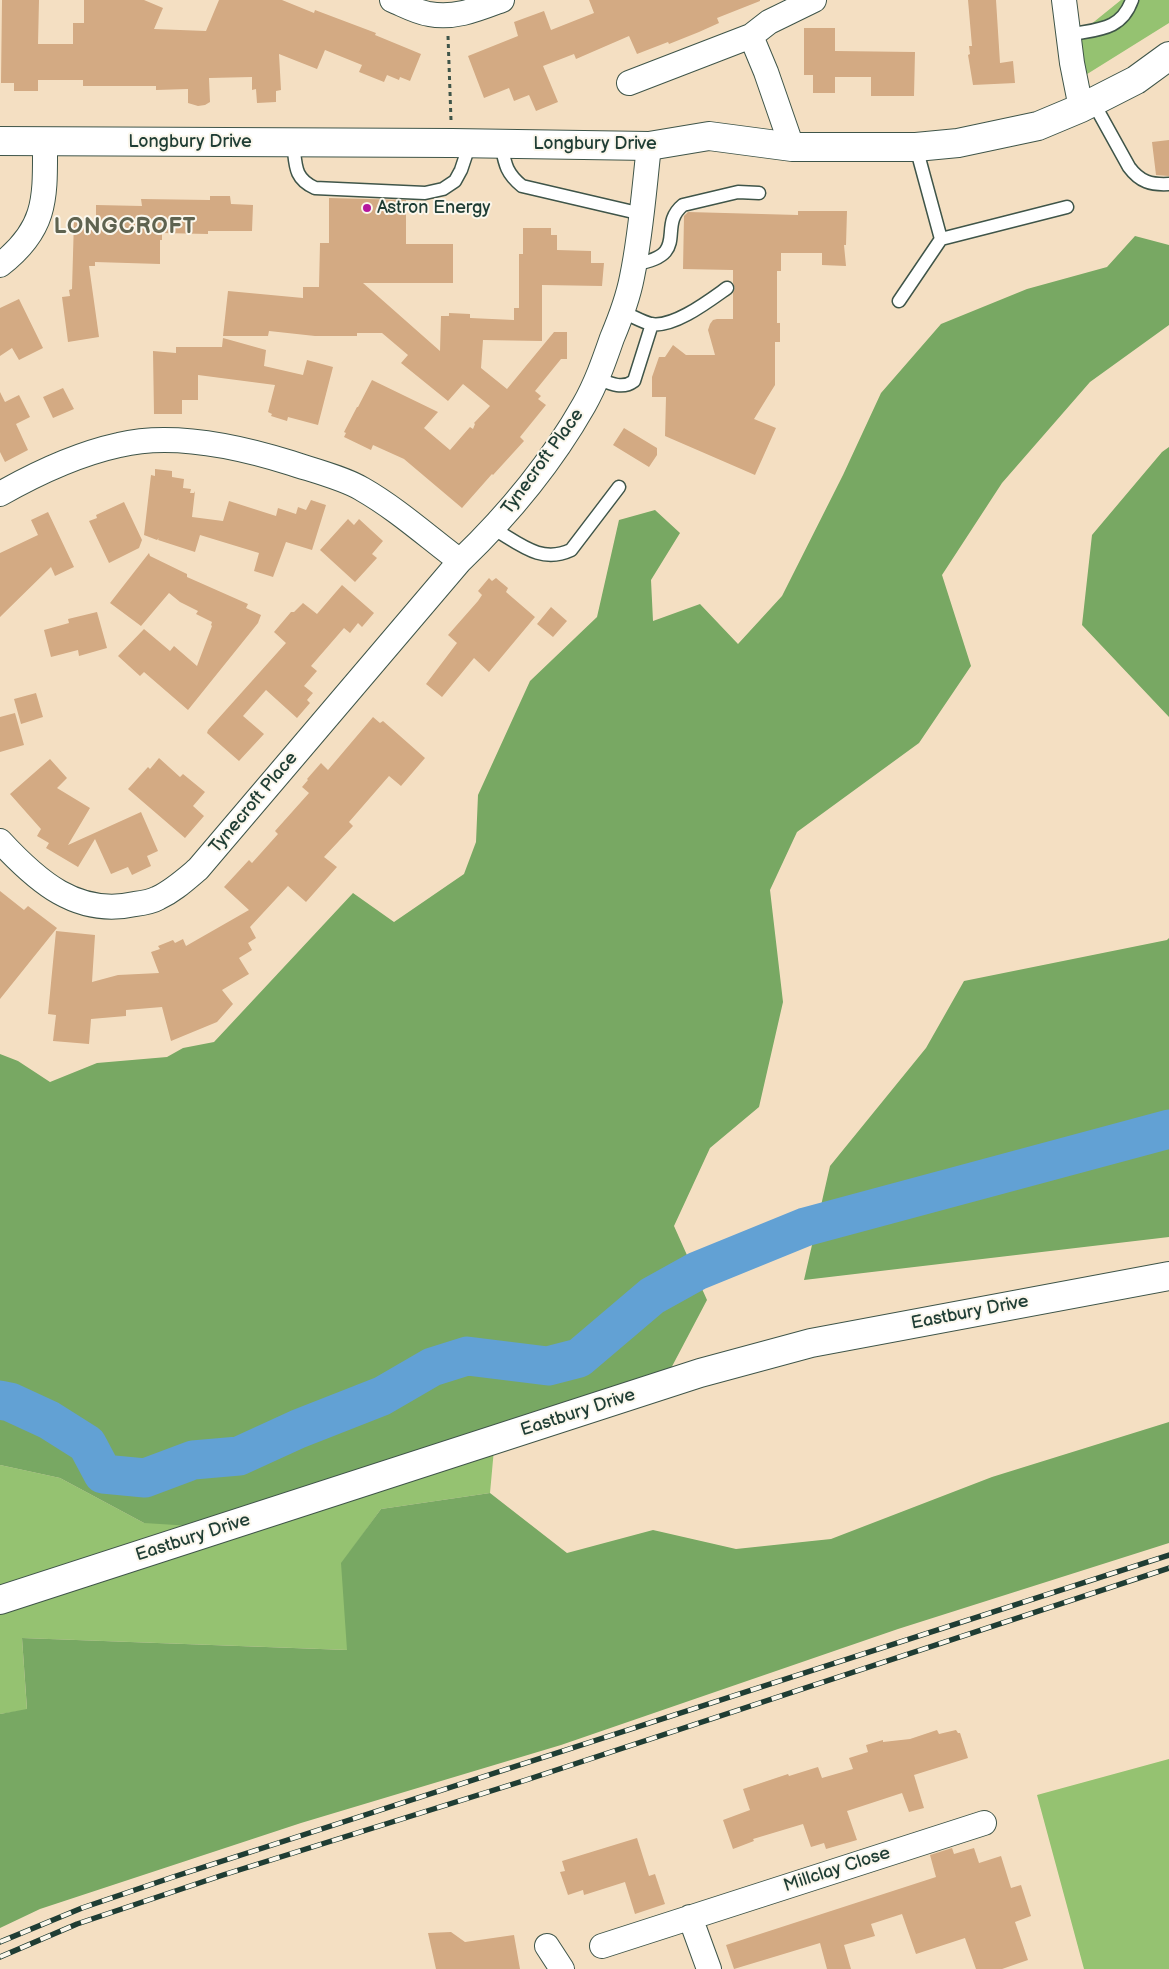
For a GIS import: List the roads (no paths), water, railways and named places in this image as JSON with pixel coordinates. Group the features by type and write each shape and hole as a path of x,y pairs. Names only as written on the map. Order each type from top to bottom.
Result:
{"street":[{"path":"392,0 427,14 447,16 470,12 502,0"},
{"path":"629,84 751,36 770,22 814,0"},
{"path":"1064,0 1068,35 1087,105"},
{"path":"751,36 766,72 792,147"},
{"name":"Longbury Drive","path":"0,140 649,146 709,136 792,147 916,147 958,143 1038,126 1087,105 1136,80 1169,56"},
{"path":"0,265 16,253 41,213 45,192 45,141"},
{"name":"Tynecroft Place","path":"0,841 18,861 47,884 72,900 98,907 127,906 156,900 180,885 198,869 460,561 494,529 547,462 584,405 597,378 622,312 634,264 642,214 649,146"},
{"path":"0,494 86,454 121,444 165,440 214,443 274,458 361,488 401,515 460,561"},
{"name":"Eastbury Drive","path":"0,1600 700,1373 811,1343 1169,1276"},
{"name":"Millclay Close","path":"602,1946 984,1823"},
{"path":"690,1918 710,1969"},
{"path":"547,1946 562,1969"}],"lane":[{"path":"1068,35 1104,28 1119,22 1126,14 1132,0"},
{"path":"1087,105 1136,176 1143,182 1169,184"},
{"path":"293,142 297,174 305,183 315,188 425,192 444,189 455,181 461,170 461,143"},
{"path":"501,144 511,178 522,186 642,214"},
{"path":"916,147 941,239"},
{"path":"634,264 649,262 664,255 668,248 675,216 678,209 683,205 738,192 759,192"},
{"path":"899,301 941,239 1067,208"},
{"path":"622,312 652,324 673,321 698,309 727,288"},
{"path":"597,378 618,386 630,384 634,381 652,324"},
{"path":"494,529 536,553 549,556 560,555 571,550 619,487"}],"waterway":[{"path":"0,1400 10,1402 49,1420 87,1444 103,1474 145,1478 193,1460 239,1456 298,1429 382,1396 432,1367 467,1356 548,1366 579,1358 652,1296 697,1271 805,1227 1169,1129"}],"railway":[{"path":"0,1942 82,1908 173,1877 1169,1555"},
{"path":"0,1957 77,1924 223,1875 526,1780 1169,1568"}],"place":[{"name":"Astron Energy","path":"367,208"}],"district":[{"name":"LONGCROFT","path":"125,227"}]}
